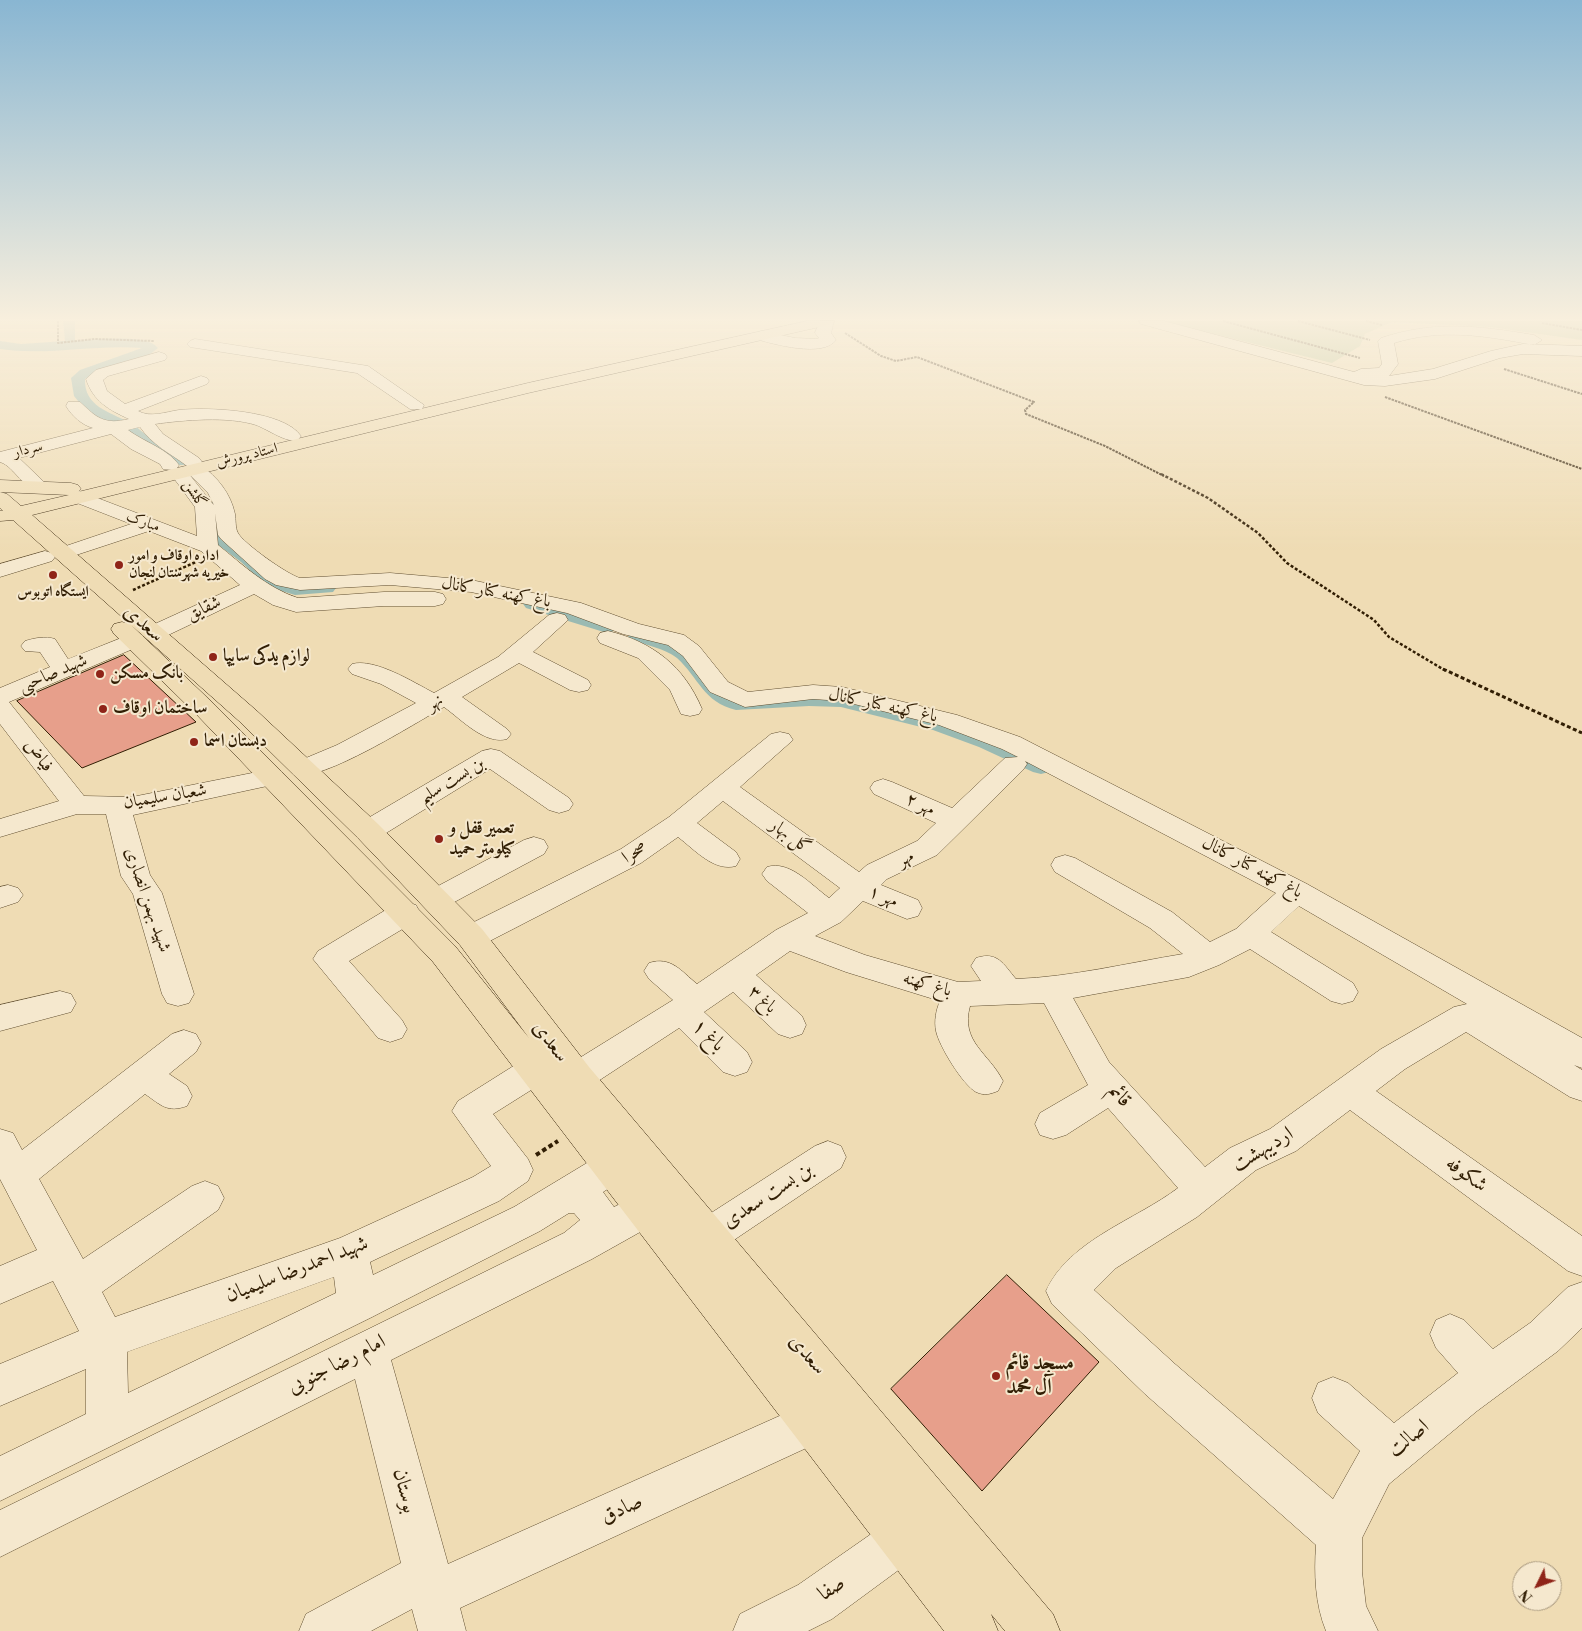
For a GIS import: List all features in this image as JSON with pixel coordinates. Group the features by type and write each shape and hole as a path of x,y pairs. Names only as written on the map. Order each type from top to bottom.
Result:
{"main road":[{"name":"استاد پرورش","path":"185,468 292,436 416,405 463,397"},
{"name":"استاد پرورش","path":"4,507 79,493 185,468 469,397"},
{"path":"4,507 23,488 79,493"},
{"name":"سعدی","path":"4,507 144,636 288,773 405,913 444,954 579,1127 625,1158"},
{"name":"سعدی","path":"54,555 114,599 144,636"},
{"name":"سعدی","path":"288,773 368,831 471,937 577,1078 625,1158 660,1201 813,1423 974,1631"},
{"name":"سعدی","path":"660,1201 708,1236 1036,1631"}],"street":[{"path":"103,397 122,411 143,421 185,468"},
{"path":"122,411 159,397"},
{"path":"404,397 416,405"},
{"path":"239,417 258,405"},
{"path":"74,406 91,422 114,429 138,445 185,468"},
{"name":"سردار","path":"3,457 143,421 181,415 255,419 278,427 292,436"},
{"path":"3,457 36,483"},
{"name":"گلشن","path":"185,468 205,506 213,550"},
{"name":"باغ کهنه کنار کانال","path":"185,468 221,494 225,505 228,535 273,574 284,580 300,584 390,579 471,586 573,608 631,629 676,640 692,651 719,686 744,700 813,692 842,694 948,720 1012,743 1290,898 1582,1054"},
{"name":"مبارک","path":"79,493 213,550 255,586 281,600 296,605 422,598 467,601 557,620 646,653 680,687 690,710"},
{"path":"0,571 150,524"},
{"name":"شقایق","path":"144,636 255,586"},
{"name":"نهر","path":"288,773 346,751 441,700 517,653 557,620"},
{"name":"شهید صاحبی","path":"0,697 144,636"},
{"path":"33,646 47,644 63,670"},
{"path":"517,653 579,686"},
{"path":"360,669 441,700 498,734"},
{"name":"فیاض","path":"0,707 76,804"},
{"name":"صحرا","path":"471,937 631,856 679,823 780,740"},
{"name":"بن بست سلیم","path":"368,831 491,757 559,804"},
{"name":"مهر","path":"787,938 830,914 877,872 927,848 1014,764"},
{"name":"شعبان سلیمیان","path":"7,820 76,804 132,806 288,773"},
{"name":"گل بهار","path":"722,787 859,887"},
{"name":"مهر ۲","path":"883,788 956,821"},
{"name":"شهید بهمن انصاری","path":"117,805 136,876 147,893 178,994"},
{"path":"679,823 726,859"},
{"path":"435,900 534,847"},
{"path":"1065,865 1161,920 1208,957"},
{"path":"777,874 830,914"},
{"name":"مهر ۱","path":"859,887 907,908"},
{"name":"باغ کهنه","path":"787,938 857,964 958,994 1052,990 1189,965 1251,934 1290,898"},
{"path":"390,1029 330,959 405,913"},
{"path":"1251,934 1342,992"},
{"path":"577,1078 688,1006 787,938"},
{"path":"987,966 1008,991"},
{"name":"باغ ۱","path":"660,971 735,1062"},
{"name":"باغ ۳","path":"734,974 790,1026"},
{"name":"قائم","path":"1052,990 1097,1072 1202,1190"},
{"path":"958,994 951,1011 951,1032 960,1049 986,1081"},
{"path":"0,1018 60,1003"},
{"name":"اردیبهشت","path":"1339,1534 1160,1379 1066,1291 1102,1255 1184,1205 1243,1159 1283,1140 1351,1092 1392,1059 1466,1016 1582,1087"},
{"path":"108,1425 106,1340 5,1157 144,1075 184,1043"},
{"path":"515,1170 470,1111 535,1070"},
{"path":"144,1075 174,1096"},
{"path":"1054,1124 1112,1088"},
{"name":"شکوفه","path":"1351,1092 1582,1258"},
{"name":"بن بست سعدی","path":"708,1236 828,1157"},
{"path":"0,1462 0,1479 527,1219 625,1158"},
{"name":"شهید احمدرضا سلیمیان","path":"0,1385 106,1340 349,1254 486,1189 515,1170"},
{"path":"562,1196 582,1197 596,1210 599,1221 597,1229 578,1246"},
{"path":"0,1285 69,1272 205,1198"},
{"name":"امام رضا جنوبی","path":"0,1534 578,1246 660,1201"},
{"path":"349,1254 358,1303"},
{"name":"اصالت","path":"1354,1631 1343,1614 1338,1572 1339,1534 1373,1468 1490,1376 1544,1337 1582,1301"},
{"path":"1450,1334 1490,1376"},
{"name":"بوستان","path":"368,1350 433,1601"},
{"path":"1333,1398 1394,1452"},
{"name":"صادق","path":"323,1631 433,1601 813,1423"},
{"name":"صفا","path":"757,1631 815,1602 903,1539"}],"path":[{"path":"1021,397 1034,402 1025,410 1026,414 1105,446 1208,498 1258,533 1287,563 1374,620 1389,638 1430,663 1497,696 1582,733"},
{"path":"1385,397 1394,402 1582,468"},
{"path":"114,599 213,550"},
{"path":"515,1170 579,1127"}],"building":[{"name":"ساختمان اوقاف","path":"124,655 196,722 82,768 17,701"},
{"name":"مسجد قائم آل محمد","path":"1007,1275 1099,1362 982,1491 891,1389"}],"waterway":[{"path":"81,397 92,409 128,427 141,438 172,455 180,462"},
{"path":"215,505 218,539 247,558 274,583 295,590 327,588"},
{"path":"532,604 607,627"},
{"path":"637,636 670,646 682,653 697,667 711,689 736,704 809,700 841,701 940,726 986,742 1041,767"}],"place":[{"name":"اداره اوقاف و امور خیریه شهرستان لنجان","path":"119,565"},
{"name":"ایستگاه اتوبوس","path":"53,575"},
{"name":"لوازم یدکی سایپا","path":"213,657"},
{"name":"بانک مسکن","path":"100,674"},
{"name":"ساختمان اوقاف","path":"103,709"},
{"name":"دبستان اسما","path":"194,742"},
{"name":"تعمیر قفل و کیلومتر حمید","path":"439,839"},
{"name":"مسجد قائم آل محمد","path":"996,1376"}]}
